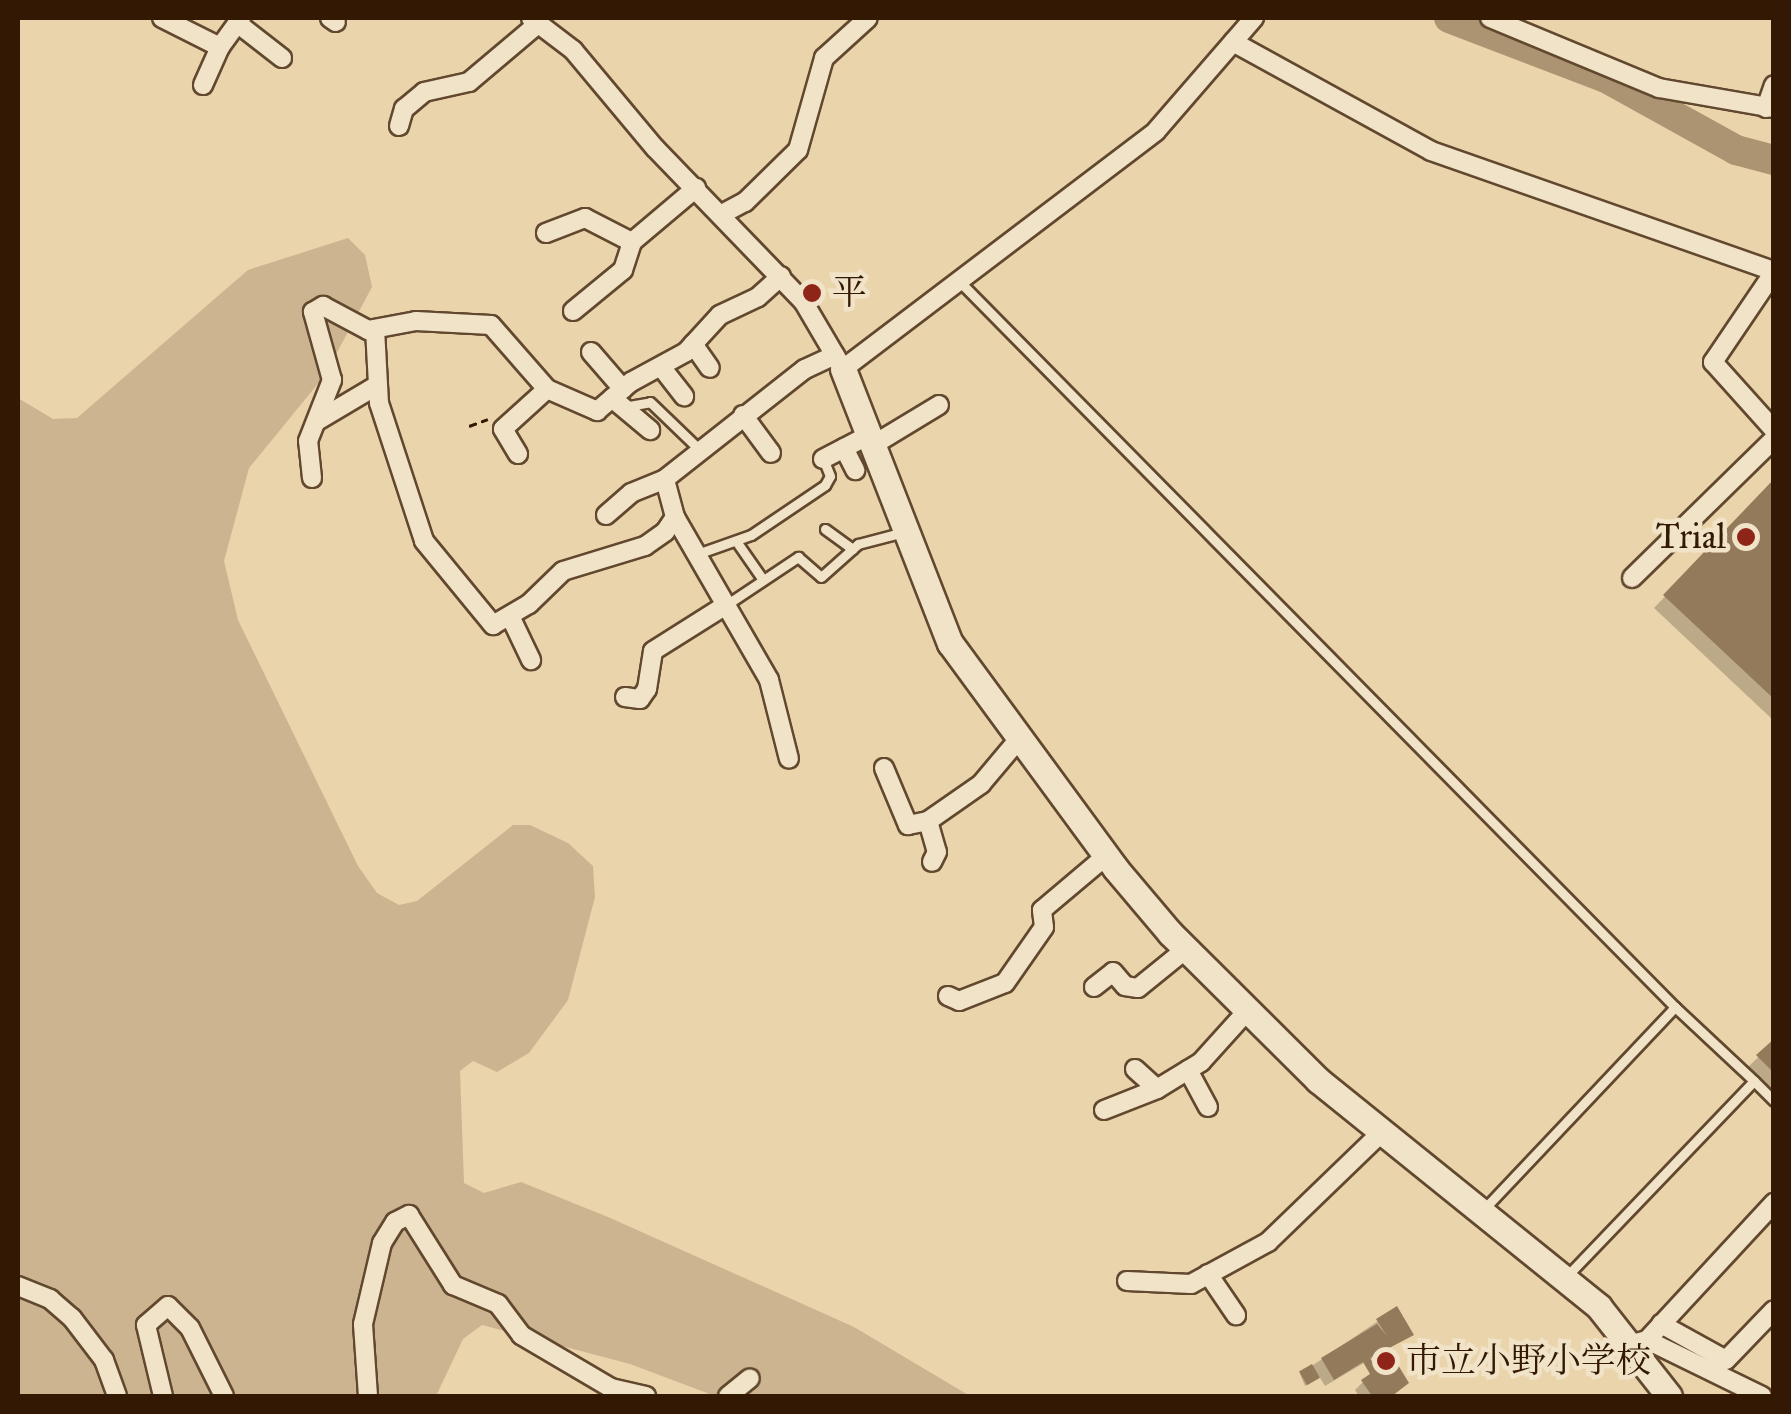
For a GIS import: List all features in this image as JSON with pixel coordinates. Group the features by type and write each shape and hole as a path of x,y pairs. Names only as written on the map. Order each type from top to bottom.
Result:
{"street":[{"path":"162,18 220,47"},
{"path":"722,214 745,202 798,150 824,58 868,18"},
{"path":"606,515 631,493 665,479 742,415 839,362 960,282 1156,131 1254,18"},
{"path":"1490,18 1659,88 1770,108 1774,84"},
{"path":"203,84 220,47 239,20 282,58"},
{"path":"400,126 404,109 424,92 469,82 535,20 573,50 781,276 839,362 950,643 1106,856 1186,949 1382,1133 1638,1342 1762,1396"},
{"path":"1233,42 1431,151 1774,271 1713,362 1774,430"},
{"path":"573,311 623,270 632,242 696,188"},
{"path":"546,233 585,218 632,242"},
{"path":"312,478 308,441 332,380 313,312 333,307 374,329 471,319 491,324 547,389 597,411 693,344 720,315 758,297 781,276"},
{"path":"374,329 376,386 424,540 493,624 510,616 563,571 646,546 675,516"},
{"path":"693,344 710,368"},
{"path":"591,352 619,398 650,430"},
{"path":"662,368 684,396"},
{"path":"316,422 376,386"},
{"path":"518,454 504,429 547,389"},
{"path":"823,459 871,440 938,405"},
{"path":"742,415 771,453"},
{"path":"1632,578 1774,438"},
{"path":"844,448 855,470"},
{"path":"665,479 675,516 769,680 789,760"},
{"path":"625,697 640,699 647,689 653,651 726,605"},
{"path":"510,616 531,660"},
{"path":"884,768 908,825 928,821 981,784 1018,740"},
{"path":"928,821 938,852 932,862"},
{"path":"948,996 960,1001 1004,983 1044,927 1042,910 1106,856"},
{"path":"1094,987 1113,972 1125,986 1138,988 1186,949"},
{"path":"1104,1110 1157,1090 1188,1070 1248,1010"},
{"path":"1135,1068 1157,1090"},
{"path":"1188,1070 1208,1107"},
{"path":"1127,1280 1164,1287 1208,1274 1268,1242 1382,1133"},
{"path":"1638,1342 1661,1324 1774,1204"},
{"path":"368,1396 362,1324 382,1244 409,1214 425,1231 453,1286 498,1304 521,1335 608,1392 646,1396"},
{"path":"1208,1274 1236,1315"},
{"path":"18,1286 72,1318 104,1360 117,1396"},
{"path":"163,1396 146,1326 168,1306 190,1328 224,1396"},
{"path":"1661,1324 1726,1360 1774,1310"},
{"path":"1638,1342 1669,1396"},
{"path":"728,1396 750,1378"}],"lane":[{"path":"960,282 1774,1102"},
{"path":"619,398 650,402 701,451"},
{"path":"697,554 736,541 825,485 830,476 823,459"},
{"path":"825,529 853,549"},
{"path":"726,605 761,576 803,557 821,577 853,549 907,532"},
{"path":"736,541 761,576"},
{"path":"1478,1215 1676,1007"},
{"path":"1564,1278 1754,1080"}],"shaded area":[{"path":"348,238 365,255 372,287 325,375 249,468 224,561 238,620 358,866 377,893 399,905 417,901 513,825 530,825 568,843 593,866 595,897 568,1000 529,1053 497,1072 473,1061 460,1071 464,1183 484,1193 521,1182 608,1217 854,1327 970,1396 715,1396 630,1364 482,1325 463,1339 436,1396 18,1396 18,398 53,419 77,418 248,270"}],"building":[{"name":"Trial","path":"1774,479 1774,699 1663,595"},
{"path":"1774,1039 1774,1073 1756,1055"},
{"path":"1397,1306 1414,1335 1370,1358 1377,1370 1395,1360 1409,1383 1392,1396 1372,1396 1361,1380 1370,1374 1363,1362 1334,1380 1321,1358 1377,1324 1387,1336 1376,1319"},
{"path":"1312,1364 1320,1378 1307,1385 1299,1372"}],"waterway":[{"path":"1449,18 1606,78 1736,150 1774,160"}],"place":[{"name":"平","path":"812,293"},
{"name":"Trial","path":"1746,537"},
{"name":"市立小野小学校","path":"1386,1361"}]}
